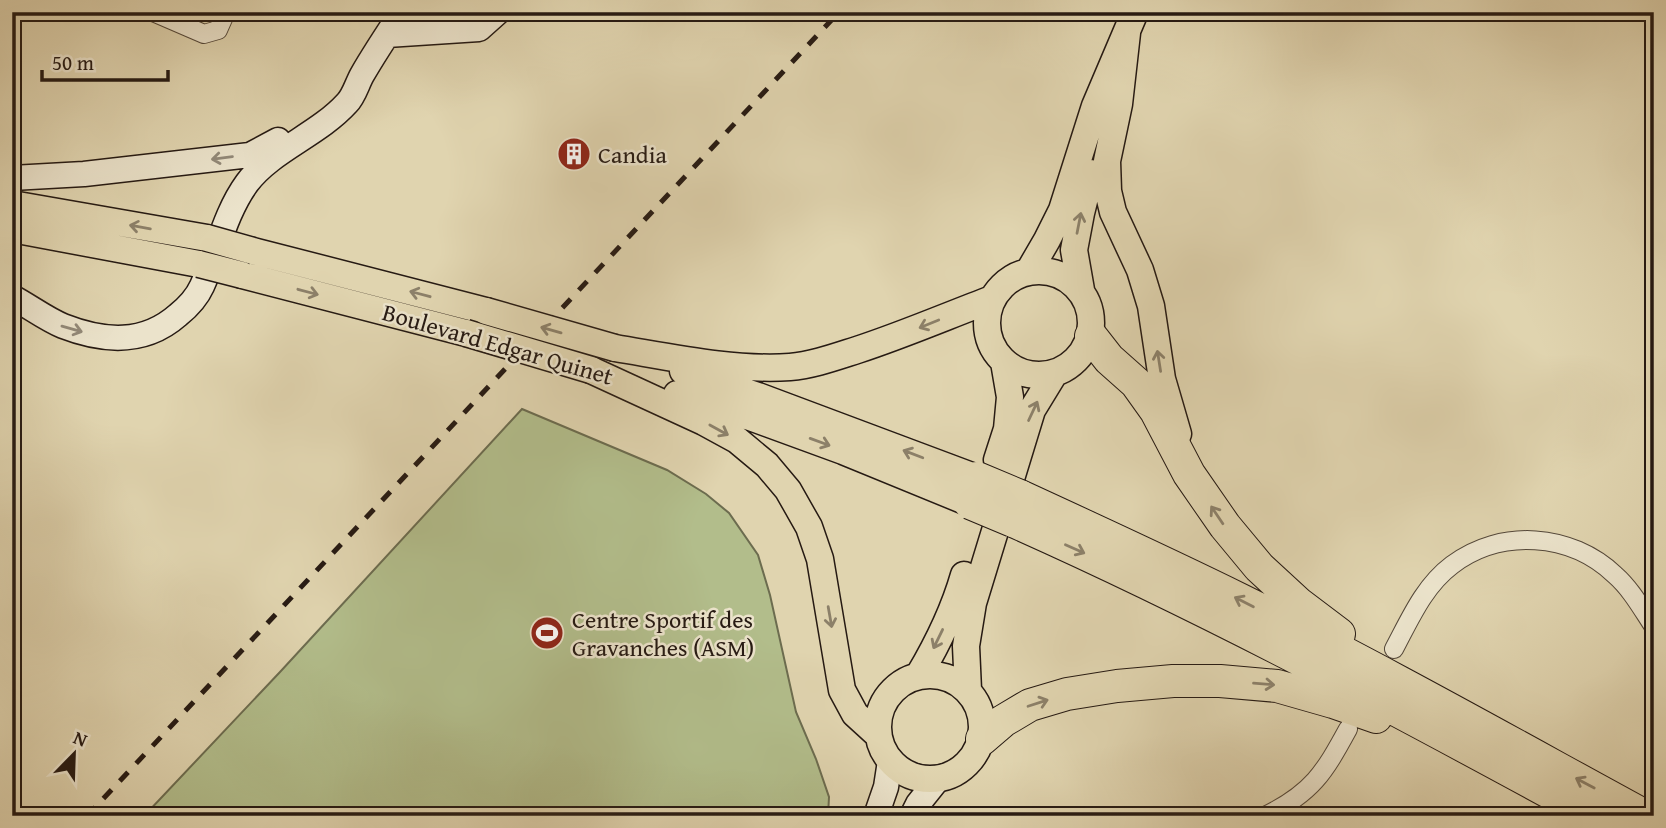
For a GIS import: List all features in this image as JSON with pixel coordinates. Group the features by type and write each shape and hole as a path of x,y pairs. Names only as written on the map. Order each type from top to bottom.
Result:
{"highway":[{"path":"1091,336 1109,359 1136,383 1150,402 1189,474 1225,526 1259,567 1298,603 1434,702"},
{"path":"974,491 1017,509 1131,547 1231,595 1645,816"},
{"path":"1017,509 1100,560 1346,682 1589,813"},
{"path":"982,739 1003,721 1030,705 1067,694 1172,681 1220,681 1277,686 1334,702 1387,722 1453,757 1589,813"}],"main road":[{"path":"12,297 62,326 96,335 132,338 167,324 201,288 235,204 247,184 264,165 317,129 349,102 362,75 402,12"},
{"path":"387,34 479,29 498,12"},
{"path":"1029,271 1062,210 1095,106 1131,22"},
{"path":"1081,290 1058,274 1029,271 1014,276 992,299 987,315 987,332 993,349 1004,362 1019,372 1036,376 1054,374 1077,360 1091,336 1092,320 1089,305 1081,290 1074,250 1081,213 1131,22"},
{"path":"1131,22 1106,178 1113,212 1140,270 1151,306 1162,379 1189,474"},
{"path":"12,177 84,174 250,155 308,123 362,75"},
{"name":"Boulevard Edgar Quinet","path":"12,204 207,238 486,311 615,348"},
{"name":"Boulevard Edgar Quinet","path":"12,229 198,264 466,333 750,417 843,451 974,491"},
{"path":"615,348 706,363 791,367 816,363 895,337 992,299"},
{"path":"615,348 758,396 974,491"},
{"path":"919,675 958,597 1007,429 1010,397 1004,362"},
{"path":"591,370 737,440 767,465 789,490 810,527 820,559 842,690 855,713 878,736"},
{"path":"968,690 966,646 973,603 1032,410 1054,374"},
{"path":"937,674 954,679 968,690 978,704 983,722 982,739 976,753 966,765 939,779 912,775 890,761 878,736 878,719 891,691 904,681 919,675 937,674"},
{"path":"876,816 886,787 890,761"},
{"path":"912,816 918,804 939,779"}],"street":[{"path":"153,12 204,34 218,30 226,12"},
{"path":"1394,649 1421,598 1451,565 1483,548 1523,539 1549,541 1575,548 1596,559 1616,576 1654,627"},
{"path":"1265,816 1302,795 1319,778 1348,729"}],"green space":[{"name":"Centre Sportif des Gravanches (ASM)","path":"522,409 667,470 706,494 729,513 758,555 770,595 796,712 829,797 828,816 144,816 280,672"}],"railway":[{"path":"87,816 839,12"}],"place":[{"name":"Candia","path":"574,154"},
{"name":"Centre Sportif des Gravanches (ASM)","path":"547,633"}]}
